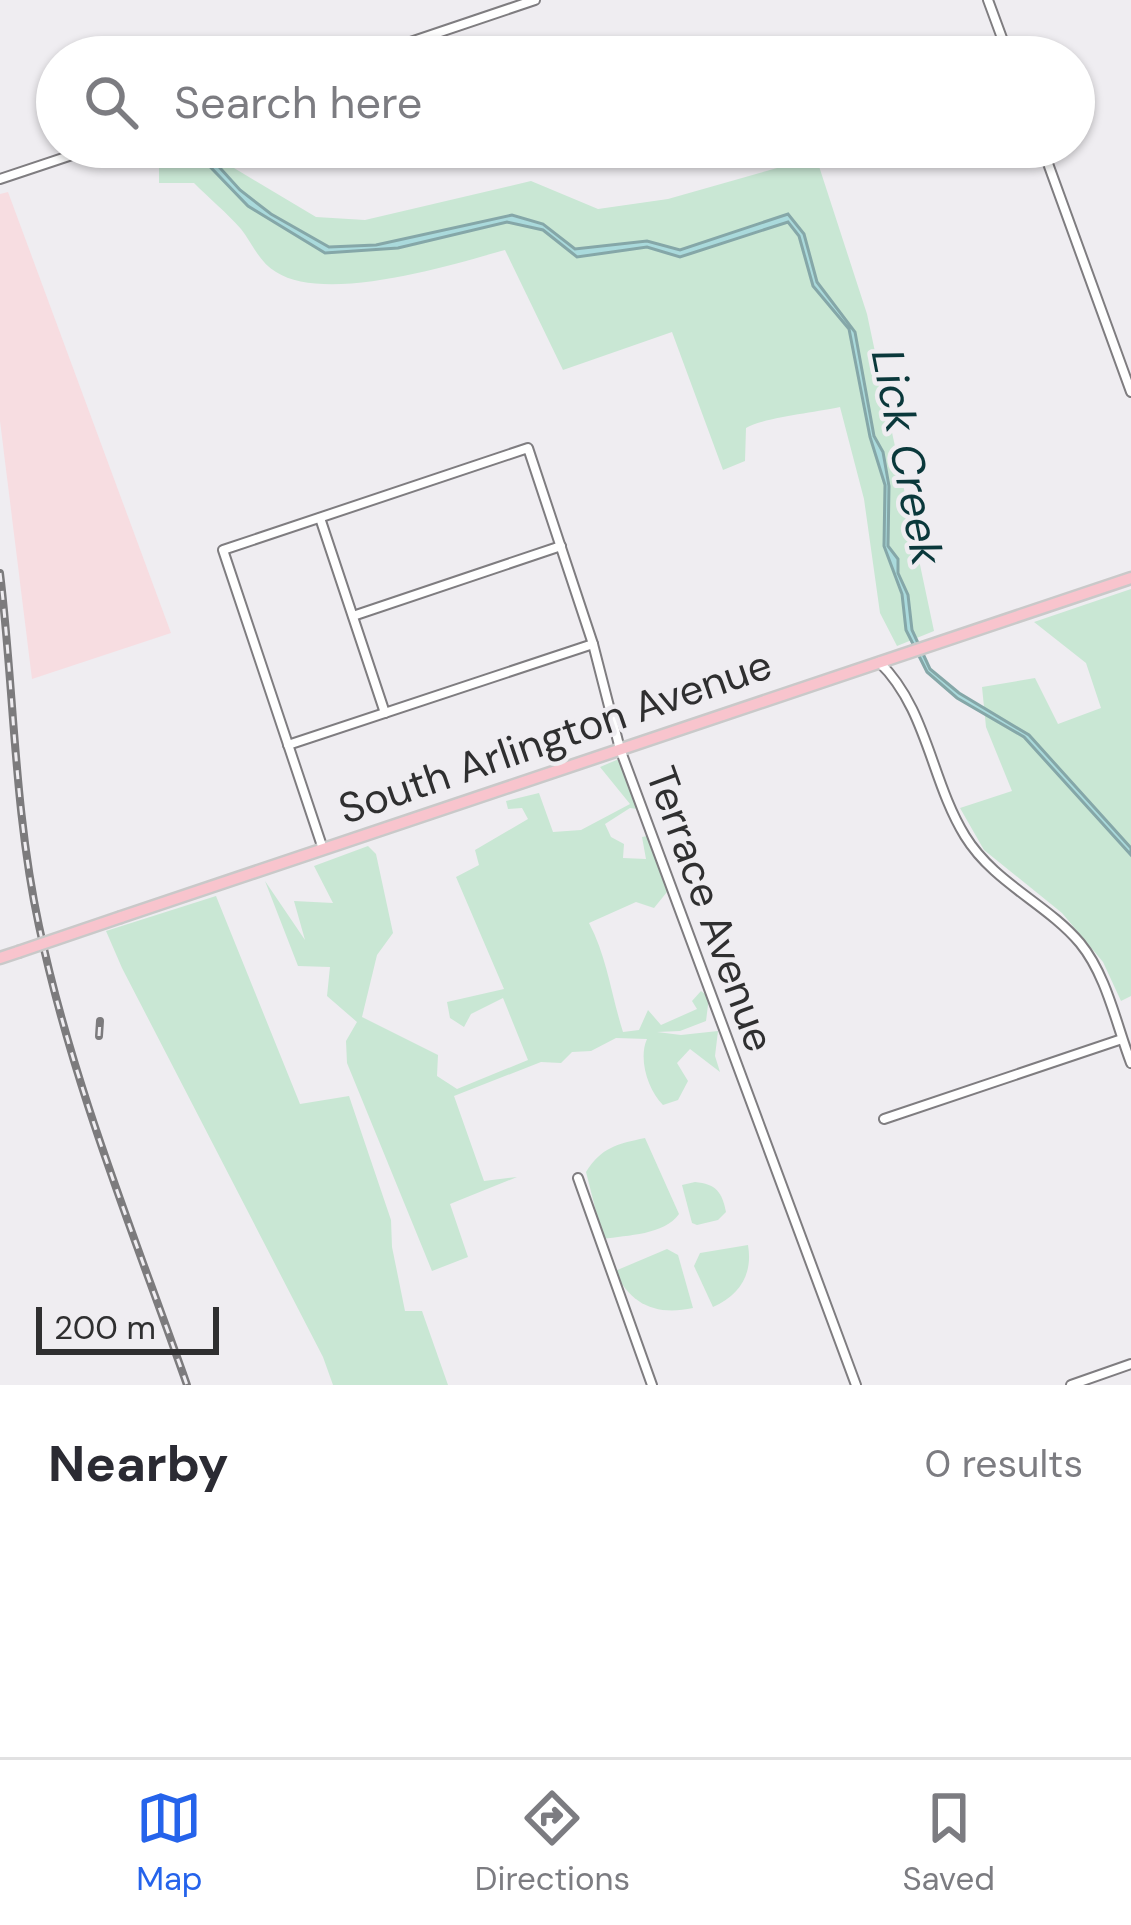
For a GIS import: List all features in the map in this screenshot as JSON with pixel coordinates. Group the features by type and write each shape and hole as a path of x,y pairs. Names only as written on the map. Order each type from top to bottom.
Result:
{"main road":[{"name":"South Arlington Avenue","path":"0,958 1131,578"}],"street":[{"path":"429,36 536,0"},
{"path":"988,0 1001,36"},
{"path":"0,179 36,167"},
{"path":"1050,168 1131,392"},
{"name":"Terrace Avenue","path":"320,518 528,448 593,644 620,749 856,1385"},
{"path":"323,849 223,550 320,518 385,713"},
{"path":"353,616 561,546"},
{"path":"288,745 593,644"},
{"path":"879,662 910,705 963,832 997,874 1080,944 1098,973 1131,1063"},
{"path":"884,1119 1122,1039"},
{"path":"578,1178 652,1385"},
{"path":"1071,1385 1131,1364"}],"shaded area":[{"path":"8,192 171,633 32,679 0,421 0,194"}],"green space":[{"path":"159,168 234,168 316,217 365,220 531,181 598,209 668,199 777,168 820,168 867,314 934,631 897,646 880,613 864,499 840,407 753,424 746,428 745,461 723,470 672,332 563,370 505,250 389,279 298,281 265,263 241,229 194,183 159,183"},
{"path":"1131,589 1131,996 1121,1001 1103,962 1062,913 984,850 960,808 1012,791 986,727 982,687 1035,678 1058,724 1101,708 1086,663 1034,622"},
{"path":"619,759 638,809 630,808 605,824 611,837 624,844 623,858 646,859 642,837 647,836 667,892 654,908 636,902 589,923 605,962 623,1032 639,1030 648,1010 661,1025 697,1009 692,1001 701,991 709,997 706,1021 680,1031 657,1032 718,1031 715,1056 720,1072 690,1049 677,1063 688,1081 678,1100 663,1105 646,1074 647,1039 616,1038 591,1051 572,1052 561,1063 541,1062 454,1096 484,1181 517,1177 450,1204 468,1257 432,1271 347,1063 346,1041 357,1022 327,996 330,967 298,966 265,881 305,940 294,901 333,903 314,866 368,846 376,854 393,933 377,955 362,1017 438,1055 437,1076 457,1089 528,1060 503,998 471,1014 464,1027 450,1018 447,1002 504,989 456,877 479,865 475,850 528,819 522,808 508,809 506,801 539,793 553,832 581,830 630,804 600,767"},
{"path":"216,896 300,1104 349,1096 391,1220 405,1311 422,1311 448,1385 333,1385 323,1357 122,968 106,931"},
{"path":"645,1138 679,1214 655,1230 603,1239 586,1172 611,1148"},
{"path":"695,1182 720,1194 726,1212 718,1220 692,1223 682,1185"},
{"path":"748,1245 743,1282 713,1307 694,1266 700,1253"},
{"path":"667,1249 678,1255 693,1308 646,1305 628,1292 615,1271"}],"water":[{"name":"Lick Creek","path":"211,168 220,168 271,214 329,247 376,245 512,215 543,224 575,249 647,241 680,250 788,214 804,234 817,282 855,332 874,436 883,452 889,486 888,546 898,559 912,630 930,669 959,693 1029,735 1131,848 1131,855 1024,737 957,698 927,672 906,630 902,594 884,546 885,485 870,437 849,329 813,286 799,236 788,222 680,257 647,247 577,257 543,230 507,222 398,248 325,253 248,206"}],"railway":[{"path":"0,573 19,794 39,926 86,1100 187,1385"},
{"path":"99,1036 100,1021"}]}
